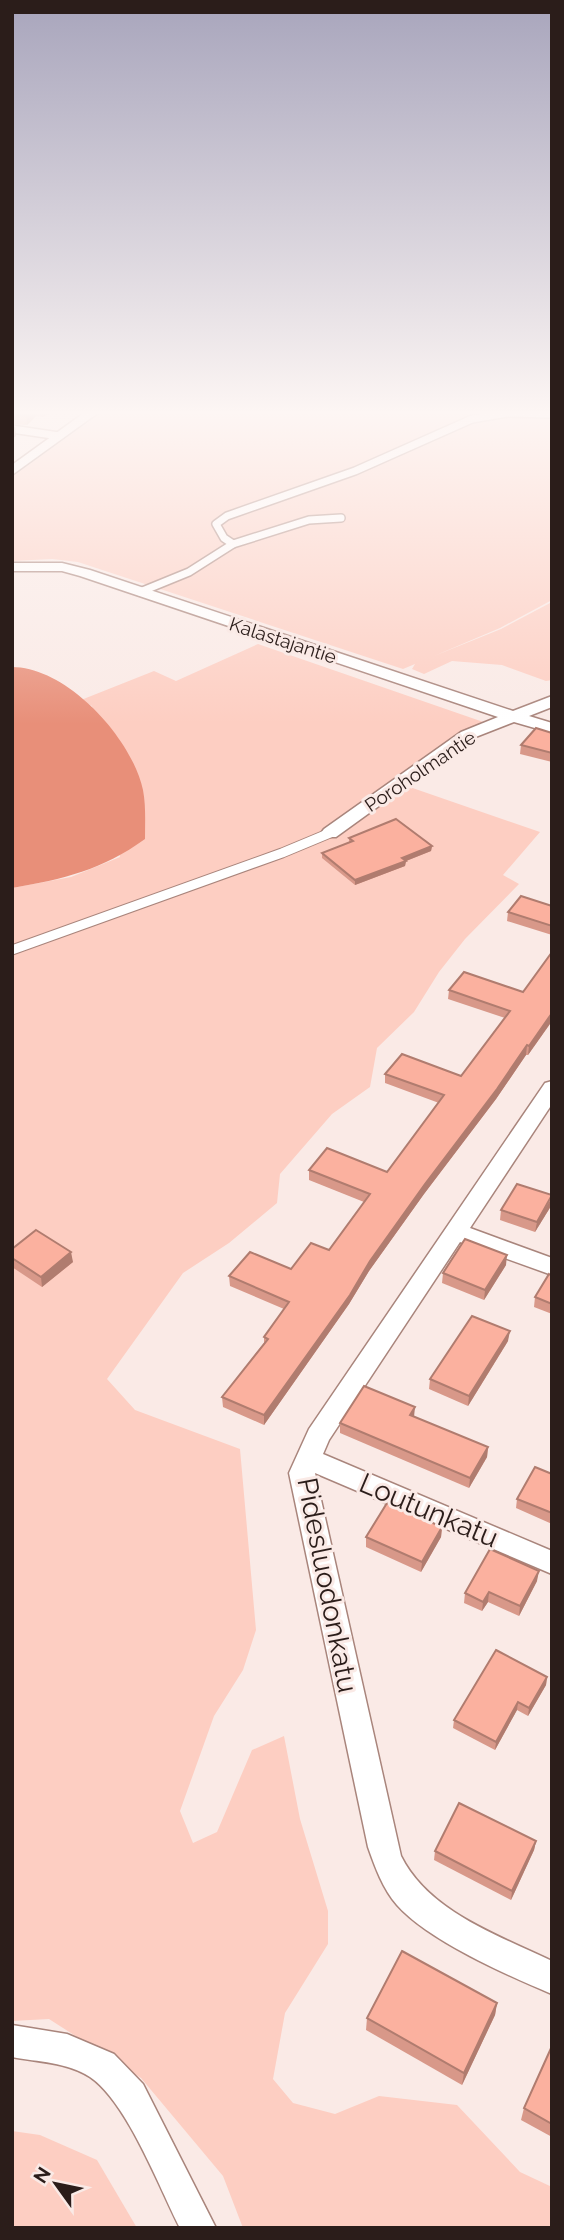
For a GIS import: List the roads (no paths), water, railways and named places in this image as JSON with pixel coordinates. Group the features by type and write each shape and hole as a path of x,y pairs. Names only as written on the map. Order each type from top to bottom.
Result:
{"street":[{"name":"Kalastajantie","path":"12,567 62,567 513,717 552,727"},
{"name":"Poroholmantie","path":"330,832 467,735 552,701"},
{"name":"Pidesluodonkatu","path":"552,1088 318,1436 302,1473 383,1847 392,1872 410,1896 430,1914 552,1979"},
{"path":"455,1231 552,1267"},
{"name":"Loutunkatu","path":"307,1458 552,1563"},
{"path":"12,2041 67,2050 102,2066 131,2096 199,2228"}],"lane":[{"path":"231,515 216,524 224,538 233,544"},
{"path":"140,592 189,572 233,544 309,520 341,518"},
{"path":"12,950 282,853 330,832"}]}
